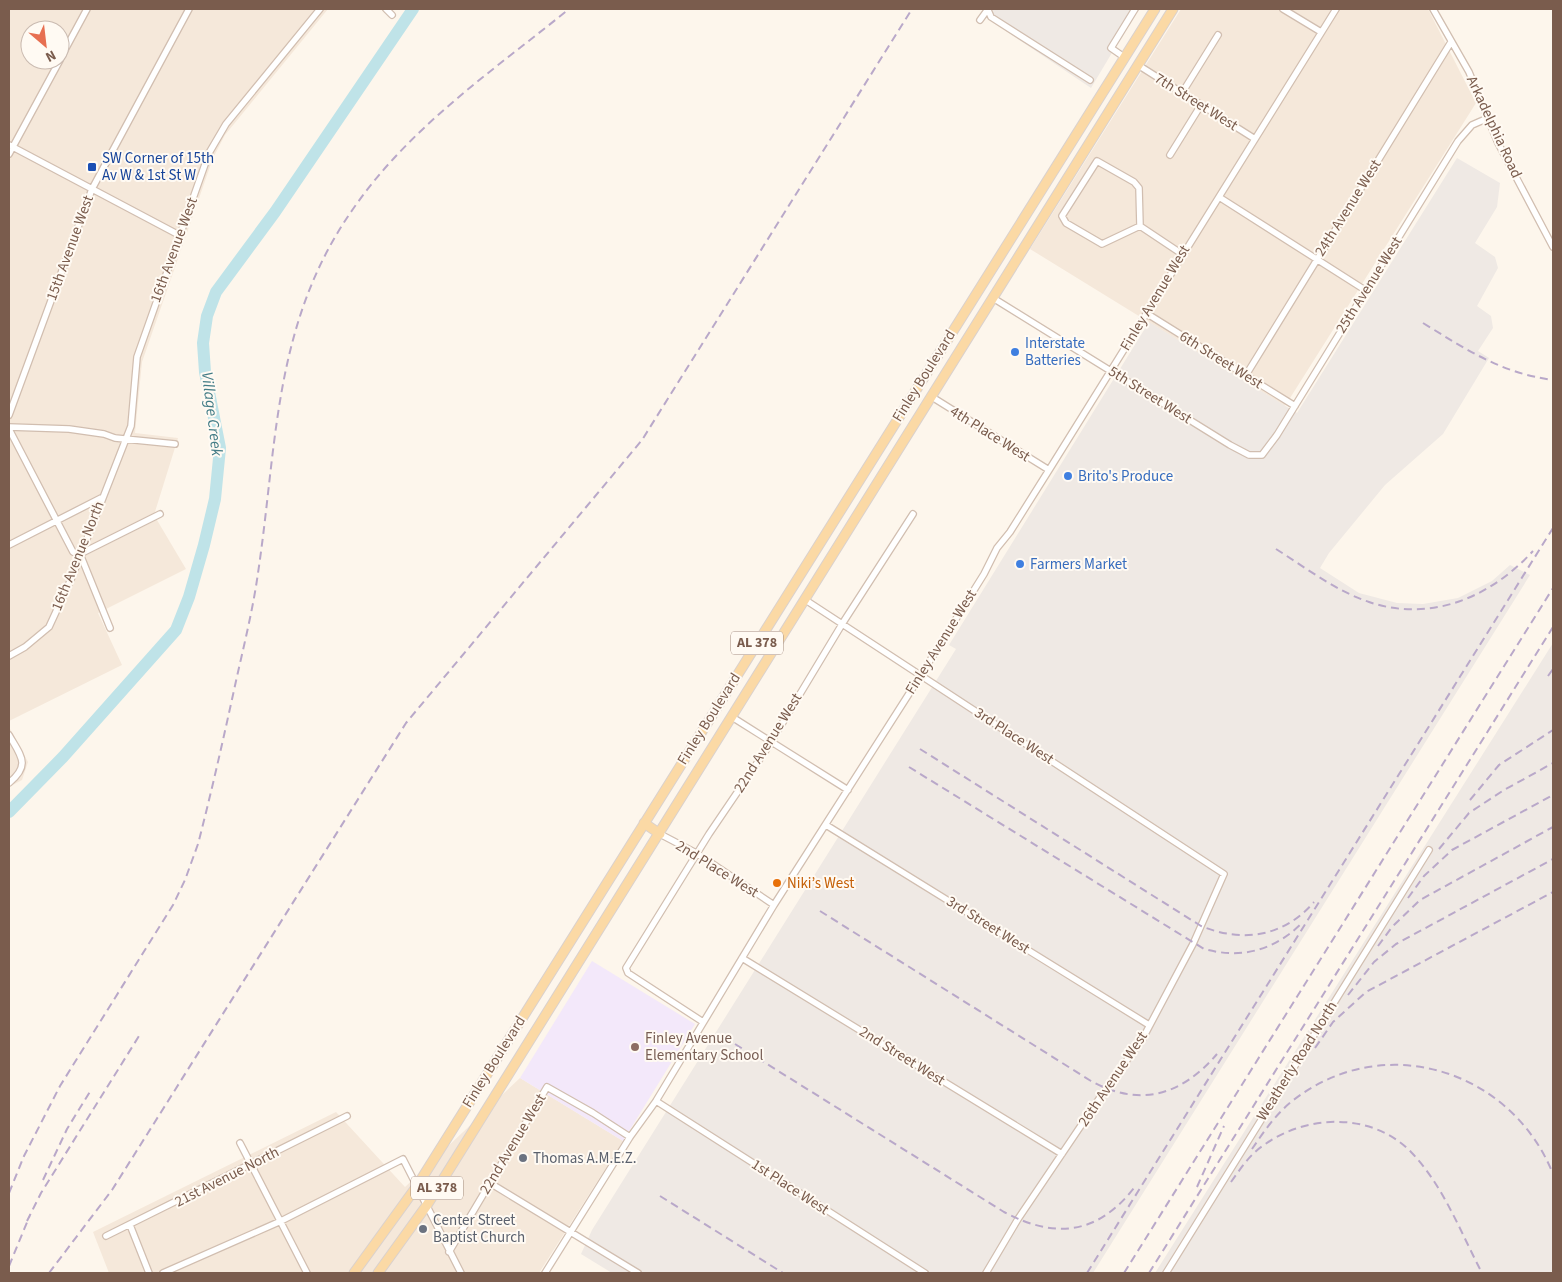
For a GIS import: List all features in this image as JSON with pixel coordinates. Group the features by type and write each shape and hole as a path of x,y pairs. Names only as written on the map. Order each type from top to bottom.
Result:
{"main road":[{"name":"Finley Boulevard","path":"354,1273 417,1186 1155,9"},
{"name":"Finley Boulevard","path":"378,1273 427,1205 512,1065 660,834 1173,9"},
{"path":"1124,57 1138,65"},
{"path":"979,288 993,298"},
{"path":"916,389 932,397"},
{"path":"863,473 880,478"},
{"path":"790,591 804,600"},
{"path":"717,706 732,717"},
{"path":"644,823 660,834"},
{"path":"498,1057 512,1065"}],"street":[{"path":"70,41 87,9"},
{"name":"15th Avenue West","path":"9,415 92,189 189,9"},
{"name":"16th Avenue West","path":"126,439 130,426 137,357 209,153 226,124 320,9"},
{"path":"386,9 392,15"},
{"path":"980,20 988,9"},
{"path":"988,9 991,17 1090,80"},
{"path":"1124,57 1111,48 1135,9"},
{"path":"1283,9 1321,32"},
{"name":"Finley Avenue West","path":"545,1273 630,1137 656,1101 774,905 921,675 984,574 997,548 1010,532 1049,470 1336,9"},
{"name":"Arkadelphia Road","path":"1433,9 1468,72 1498,143 1553,247"},
{"path":"1182,93 1218,34"},
{"name":"24th Avenue West","path":"1246,375 1451,42"},
{"name":"7th Street West","path":"1138,65 1255,138"},
{"path":"9,154 11,146 54,70"},
{"path":"1170,155 1202,105"},
{"name":"25th Avenue West","path":"1256,456 1265,453 1458,142 1472,125 1488,118"},
{"path":"11,146 179,235"},
{"path":"1095,162 1134,182 1139,188 1140,226 1102,244 1066,223 1062,216 1095,162"},
{"path":"1219,197 1365,290"},
{"path":"1140,226 1182,254"},
{"name":"5th Street West","path":"993,298 1230,446 1249,455 1256,456"},
{"name":"6th Street West","path":"1146,313 1295,406"},
{"name":"4th Place West","path":"932,397 1049,470"},
{"path":"160,514 80,554 73,552 9,428 69,429 126,439 175,444"},
{"name":"16th Avenue North","path":"9,656 25,647 49,627 72,577 101,498 126,439"},
{"path":"9,545 101,498"},
{"name":"22nd Avenue West","path":"703,1022 628,973 626,968 913,514"},
{"path":"80,554 110,628"},
{"name":"3rd Place West","path":"804,600 1224,874"},
{"path":"732,717 848,790"},
{"path":"9,735 23,766 21,772 9,784"},
{"name":"3rd Street West","path":"826,826 1149,1025"},
{"name":"2nd Place West","path":"660,834 698,854 774,905"},
{"name":"Weatherly Road North","path":"1166,1273 1430,850"},
{"name":"26th Avenue West","path":"986,1273 1062,1154 1149,1025 1193,944 1224,874"},
{"name":"2nd Street West","path":"742,958 1062,1154"},
{"name":"22nd Avenue West","path":"449,1252 546,1088 593,1113 630,1137"},
{"name":"1st Place West","path":"656,1101 925,1273"},
{"name":"21st Avenue North","path":"106,1236 347,1116"},
{"path":"240,1143 307,1273"},
{"path":"163,1273 281,1221 403,1159 461,1273"},
{"path":"490,1183 638,1273"},
{"path":"130,1225 150,1273"}],"shaded area":[{"path":"9,9 328,9 225,135 213,158 142,362 135,433 178,438 154,515 186,569 98,613 122,665 9,721"},
{"path":"986,9 1138,9 1091,88 988,19"},
{"path":"1181,9 1428,9 1476,103 1285,406 1030,249"},
{"path":"1457,158 1500,183 1497,207 1475,243 1495,257 1498,268 1477,306 1491,316 1493,328 1478,351 1489,358 1443,434 1385,485 1329,553 1320,568 1359,593 1397,603 1423,604 1458,598 1492,581 1510,565 1530,575 1093,1273 612,1273 581,1254 592,1230 956,649 949,645 1149,322 1297,413"},
{"path":"1553,643 1553,1273 1155,1273"},
{"path":"9,727 28,762 22,780 9,787"},
{"path":"592,961 695,1024 623,1141 520,1078"},
{"path":"520,1078 623,1141 539,1273 109,1273 93,1232 336,1112 405,1187"}],"waterway":[{"name":"Village Creek","path":"9,812 63,757 176,630 189,597 215,499 220,448 205,372 203,343 207,316 216,292 275,212 413,9"}],"railway":[{"path":"9,1193 24,1156 60,1086 173,905 185,880 198,844 254,600 276,427 284,381 294,335 309,290 330,246 358,202 404,147 484,76 569,9"},
{"path":"49,1273 112,1190 406,723 642,440 912,9"},
{"path":"1423,323 1485,359 1517,372 1553,380"},
{"path":"1087,1273 1553,528"},
{"path":"1276,549 1345,592 1369,602 1392,608 1415,609 1437,607 1458,602 1479,593 1498,581 1533,551"},
{"path":"1124,1273 1553,588"},
{"path":"1149,1273 1553,627"},
{"path":"1548,676 1553,669"},
{"path":"1470,800 1499,765 1553,730"},
{"path":"920,749 1201,926 1232,934 1262,934 1289,923 1314,902"},
{"path":"1439,849 1469,813 1504,790 1553,763"},
{"path":"909,767 1204,949 1231,953 1244,953 1256,950 1279,941 1301,924"},
{"path":"1408,898 1424,876 1452,850 1553,795"},
{"path":"1378,946 1392,927 1420,900 1553,827"},
{"path":"1348,995 1374,962 1396,944 1553,859"},
{"path":"1315,1048 1333,1022 1366,992 1553,892"},
{"path":"820,911 1091,1081 1109,1089 1126,1094 1143,1095 1175,1088 1204,1068 1217,1054"},
{"path":"27,1221 41,1193 139,1036"},
{"path":"735,1044 1004,1212 1023,1221 1058,1229 1074,1228 1090,1223 1105,1215 1120,1204 1134,1188"},
{"path":"1252,1149 1285,1107 1327,1080 1364,1068 1403,1065 1440,1071 1476,1086 1507,1108 1533,1138 1553,1174"},
{"path":"43,1180 67,1129 91,1090"},
{"path":"1231,1182 1254,1153 1264,1145 1300,1127 1319,1123 1339,1122 1359,1124 1378,1130 1395,1139 1411,1152 1433,1179 1451,1210 1482,1273"},
{"path":"1197,1187 1224,1126"},
{"path":"660,1196 783,1273"},
{"path":"9,1266 30,1215"}],"place":[{"name":"SW Corner of 15th Av W & 1st St W","path":"92,167"},
{"name":"Interstate Batteries","path":"1015,352"},
{"name":"Brito's Produce","path":"1068,476"},
{"name":"Farmers Market","path":"1020,564"},
{"name":"Niki’s West","path":"777,883"},
{"name":"Finley Avenue Elementary School","path":"635,1047"},
{"name":"Thomas A.M.E.Z.","path":"523,1158"},
{"name":"Center Street Baptist Church","path":"423,1229"}]}
